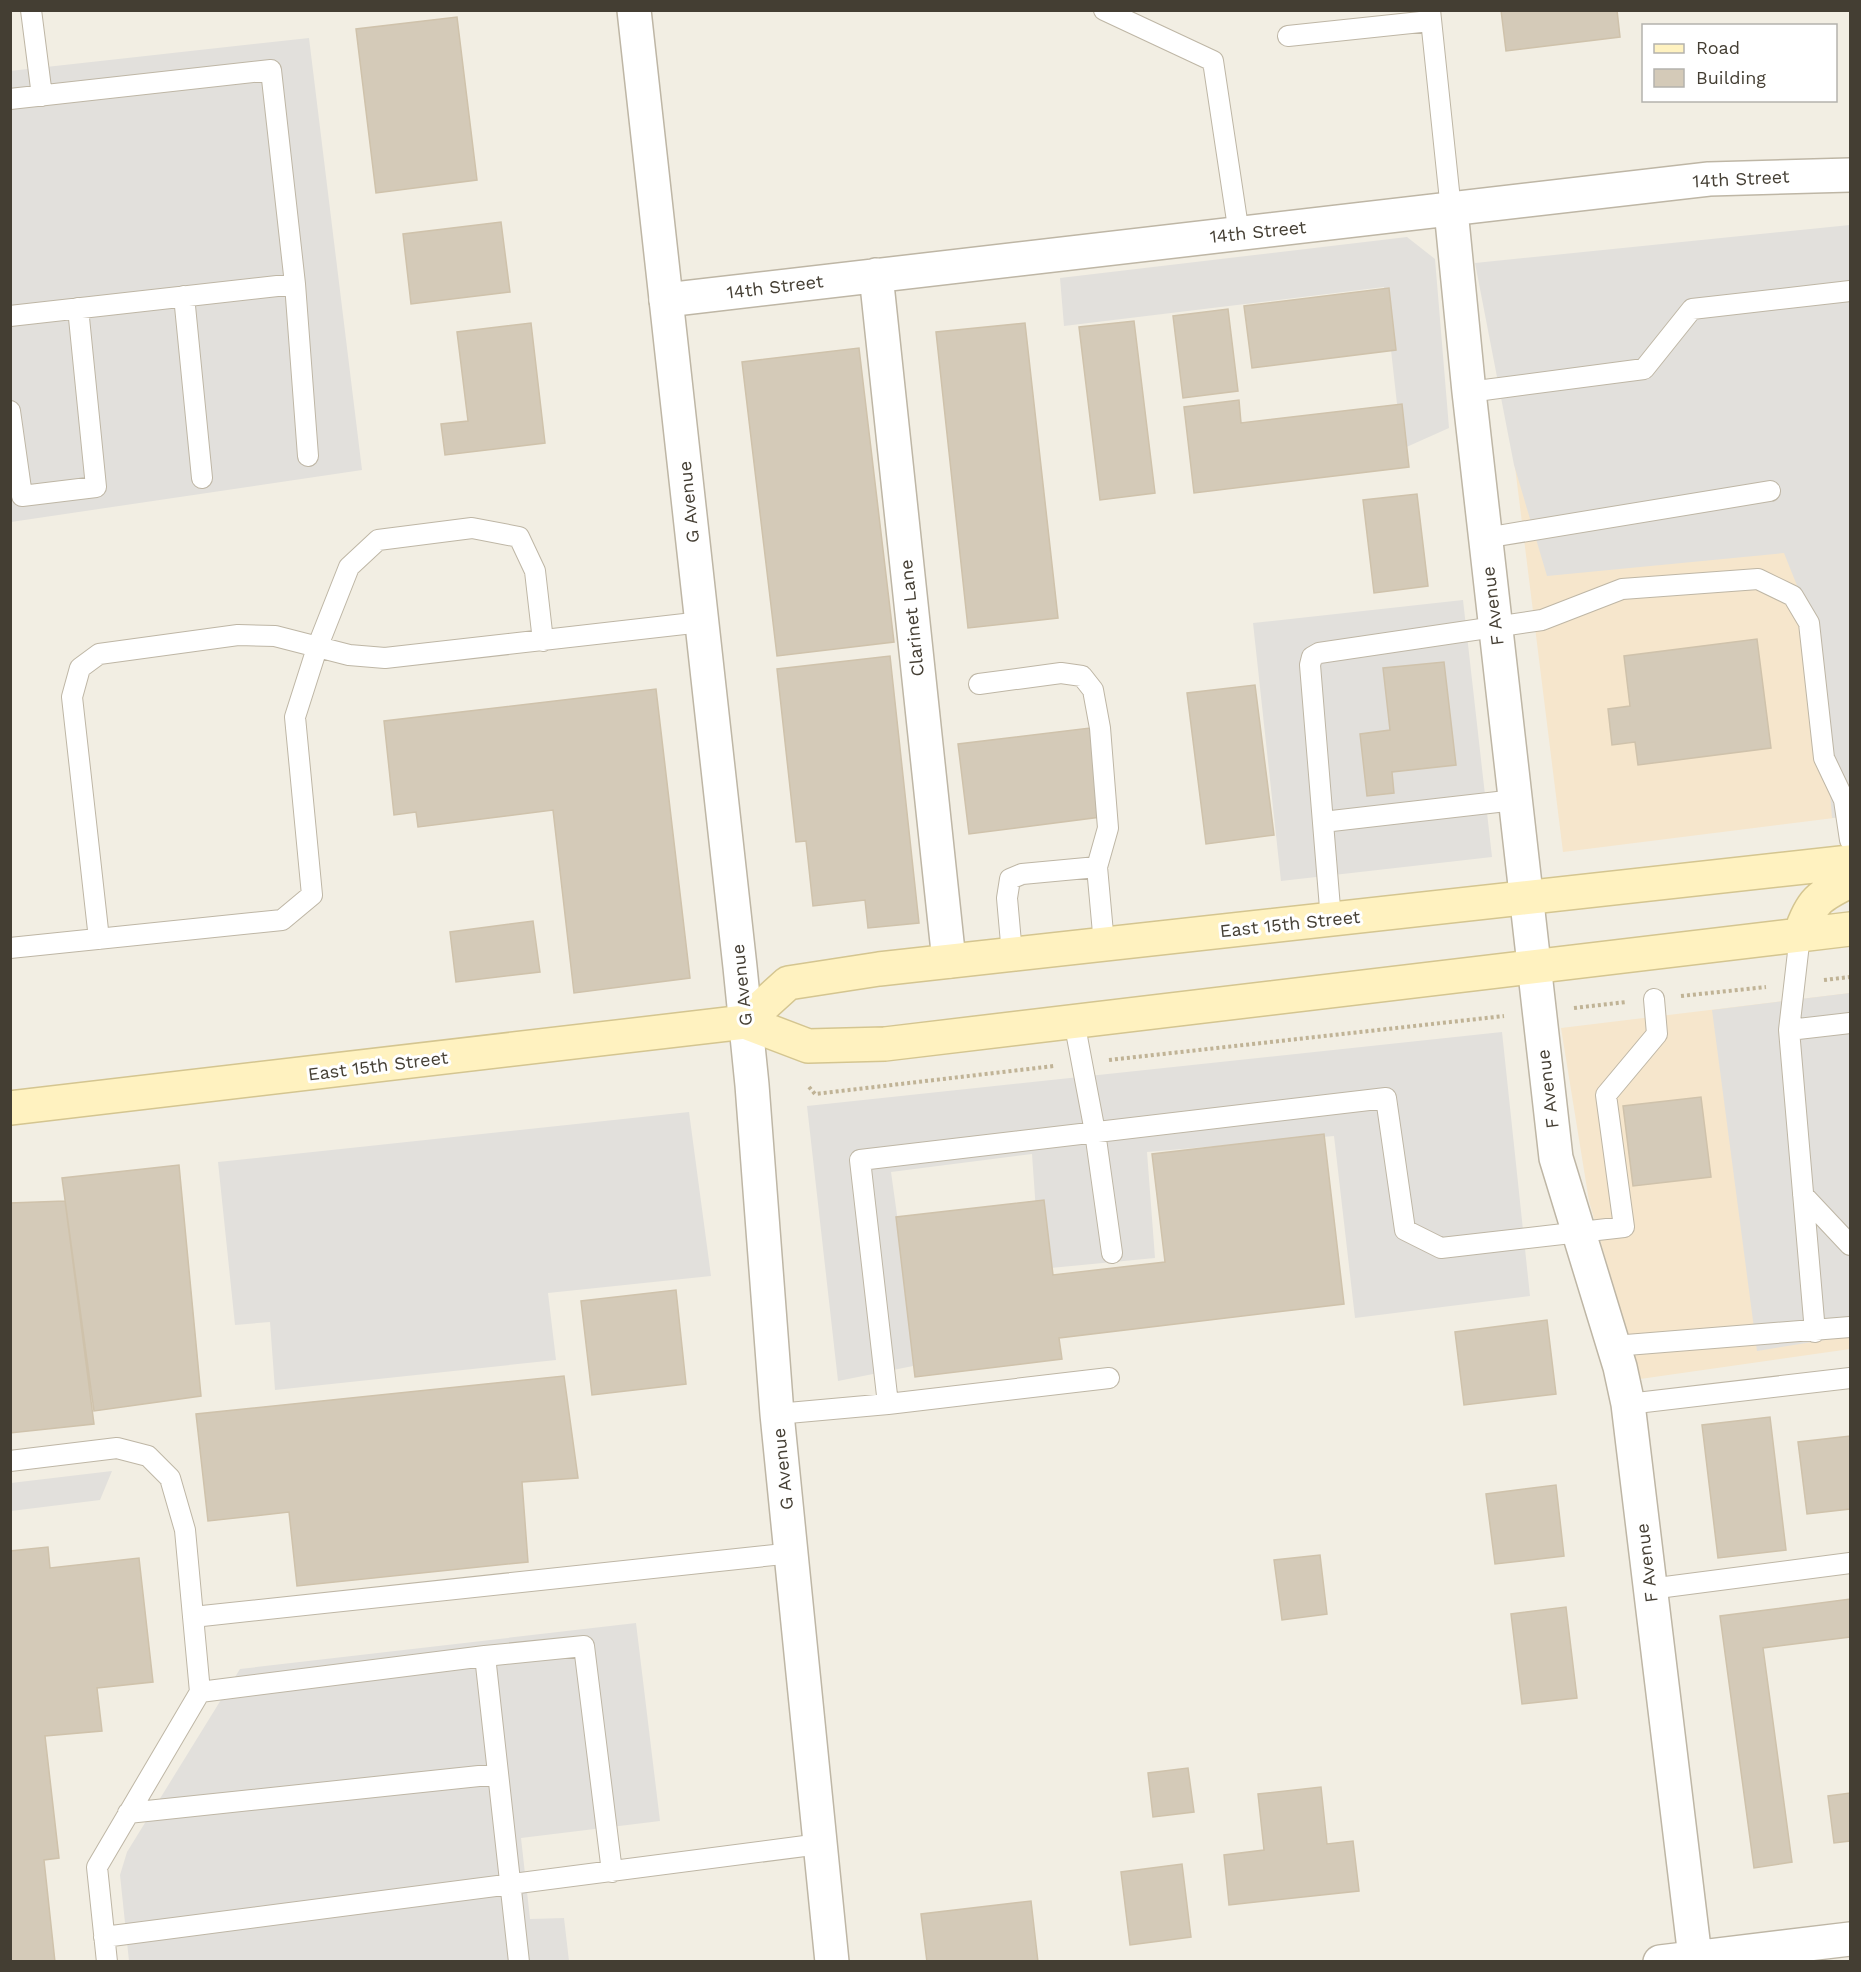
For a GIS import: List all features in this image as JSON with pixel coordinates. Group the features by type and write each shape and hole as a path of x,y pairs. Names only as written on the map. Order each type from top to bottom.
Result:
{"main road":[{"name":"East 15th Street","path":"745,1022 788,982 949,961 1851,862"},
{"path":"1800,935 1809,910 1822,894 1851,881"},
{"name":"East 15th Street","path":"10,1108 745,1022 808,1046 885,1044 1851,929"}],"street":[{"name":"G Avenue","path":"633,12 745,1022 777,1414 793,1553 832,1962"},
{"name":"14th Street","path":"666,300 1709,179 1851,175"},
{"name":"F Avenue","path":"1451,210 1485,538 1556,1158 1614,1346 1628,1404 1695,1957"},
{"name":"Clarinet Lane","path":"876,275 949,961"},
{"path":"1660,1962 1851,1939"}],"lane":[{"path":"31,10 42,96"},
{"path":"1104,10 1213,61 1239,234"},
{"path":"1288,36 1430,16 1451,210"},
{"path":"10,99 271,70 295,284 308,456"},
{"path":"10,316 295,284"},
{"path":"1469,392 1644,369 1692,309 1851,291"},
{"path":"184,296 202,478"},
{"path":"10,411 22,496 96,487 78,308"},
{"path":"1485,538 1770,491"},
{"path":"10,948 282,920 312,896 295,717 317,648 350,567 378,540 471,528 519,537 535,572 543,641"},
{"path":"1331,920 1310,665 1312,657 1319,653 1495,625 1542,620 1622,589 1758,579 1793,596 1809,623 1824,758 1844,800 1851,840"},
{"path":"99,939 72,697 80,668 99,654 238,635 275,636 349,655 385,658 702,622"},
{"path":"980,684 1061,673 1082,676 1093,690 1100,728 1108,828 1096,867 1104,944"},
{"path":"1323,822 1515,800"},
{"path":"1012,954 1007,898 1010,879 1022,874 1096,867"},
{"path":"1800,935 1789,1030 1815,1332"},
{"path":"888,1404 860,1160 1386,1098 1405,1230 1441,1248 1624,1227 1606,1095 1658,1034 1654,999"},
{"path":"1074,1021 1080,1063 1095,1132 1112,1252"},
{"path":"1789,1030 1851,1023"},
{"path":"1803,1195 1851,1245"},
{"path":"1614,1346 1815,1332 1851,1327"},
{"path":"777,1414 888,1404 1109,1378"},
{"path":"1628,1404 1851,1378"},
{"path":"10,1461 117,1448 148,1456 170,1478 185,1530 200,1692 97,1867 107,1962"},
{"path":"193,1617 793,1553"},
{"path":"1650,1589 1851,1563"},
{"path":"200,1692 485,1656 584,1646 612,1872"},
{"path":"485,1656 519,1962"},
{"path":"128,1813 498,1774"},
{"path":"104,1936 820,1844"}],"path":[{"path":"808,1088 815,1094 1851,978"}],"shaded area":[{"path":"309,38 362,470 11,522 10,71"},
{"path":"1850,225 1850,816 1832,818 1818,638 1784,553 1547,576 1514,465 1475,263"},
{"path":"1850,229 1850,816 1563,852 1491,274"},
{"path":"1407,237 1435,259 1449,428 1402,449 1384,287 1064,326 1060,278"},
{"path":"1463,600 1492,857 1281,881 1253,623"},
{"path":"1850,993 1850,1349 1640,1379 1589,1201 1561,1028"},
{"path":"1850,993 1850,1336 1757,1351 1712,1010"},
{"path":"1502,1032 1530,1296 1355,1318 1334,1136 1147,1152 1155,1258 1040,1269 1032,1154 891,1172 918,1365 838,1381 807,1106"},
{"path":"689,1112 711,1276 548,1293 556,1360 275,1390 270,1322 235,1325 218,1162"},
{"path":"112,1471 100,1500 11,1511 11,1483"},
{"path":"636,1623 660,1821 521,1838 530,1919 564,1918 569,1961 129,1961 120,1875 127,1852 240,1669"}],"building":[{"path":"1501,10 1617,10 1620,37 1506,51"},
{"path":"457,17 477,180 376,193 356,29"},
{"path":"501,222 510,292 411,304 403,234"},
{"path":"1389,288 1396,350 1252,368 1244,306"},
{"path":"1228,309 1238,391 1183,398 1173,316"},
{"path":"1134,321 1155,493 1100,500 1079,327"},
{"path":"531,323 545,443 445,455 441,424 468,421 457,332"},
{"path":"1025,323 1058,618 968,628 936,332"},
{"path":"859,348 894,642 777,656 742,362"},
{"path":"1239,400 1241,423 1402,404 1409,467 1194,493 1184,407"},
{"path":"1417,494 1428,586 1374,593 1363,500"},
{"path":"1757,639 1771,748 1638,765 1635,742 1612,745 1608,709 1630,706 1624,656"},
{"path":"890,656 919,923 868,928 865,900 813,906 806,841 796,842 777,669"},
{"path":"1444,662 1456,765 1392,772 1394,793 1367,796 1360,734 1390,730 1383,668"},
{"path":"1255,685 1274,835 1206,844 1187,693"},
{"path":"656,689 690,978 574,993 553,810 418,827 416,812 394,815 384,721"},
{"path":"1090,728 1101,817 969,834 958,744"},
{"path":"533,921 540,972 456,982 450,932"},
{"path":"1701,1097 1711,1177 1633,1186 1623,1106"},
{"path":"1324,1134 1344,1304 1059,1338 1062,1359 915,1377 896,1217 1044,1200 1053,1275 1165,1262 1152,1154"},
{"path":"179,1165 201,1396 94,1411 62,1178"},
{"path":"65,1201 94,1424 10,1433 10,1203"},
{"path":"676,1290 686,1384 592,1395 581,1301"},
{"path":"1547,1320 1556,1394 1464,1405 1455,1332"},
{"path":"564,1376 578,1478 522,1482 528,1562 297,1586 289,1512 208,1521 196,1414"},
{"path":"1770,1417 1786,1550 1718,1558 1702,1425"},
{"path":"1850,1436 1850,1509 1807,1514 1798,1442"},
{"path":"1556,1485 1564,1556 1495,1564 1486,1494"},
{"path":"48,1547 50,1568 139,1558 153,1682 97,1688 102,1731 45,1736 59,1858 44,1860 55,1962 10,1962 10,1551"},
{"path":"1320,1555 1327,1614 1282,1620 1274,1560"},
{"path":"1850,1599 1850,1637 1763,1648 1792,1862 1754,1868 1720,1616"},
{"path":"1566,1607 1577,1698 1522,1704 1511,1614"},
{"path":"1188,1768 1194,1812 1153,1817 1148,1773"},
{"path":"1321,1787 1327,1844 1353,1841 1359,1891 1229,1905 1224,1855 1264,1850 1258,1794"},
{"path":"1850,1793 1850,1841 1834,1843 1828,1796"},
{"path":"1182,1864 1191,1937 1130,1945 1121,1872"},
{"path":"1031,1901 1038,1962 927,1962 921,1914"}]}
